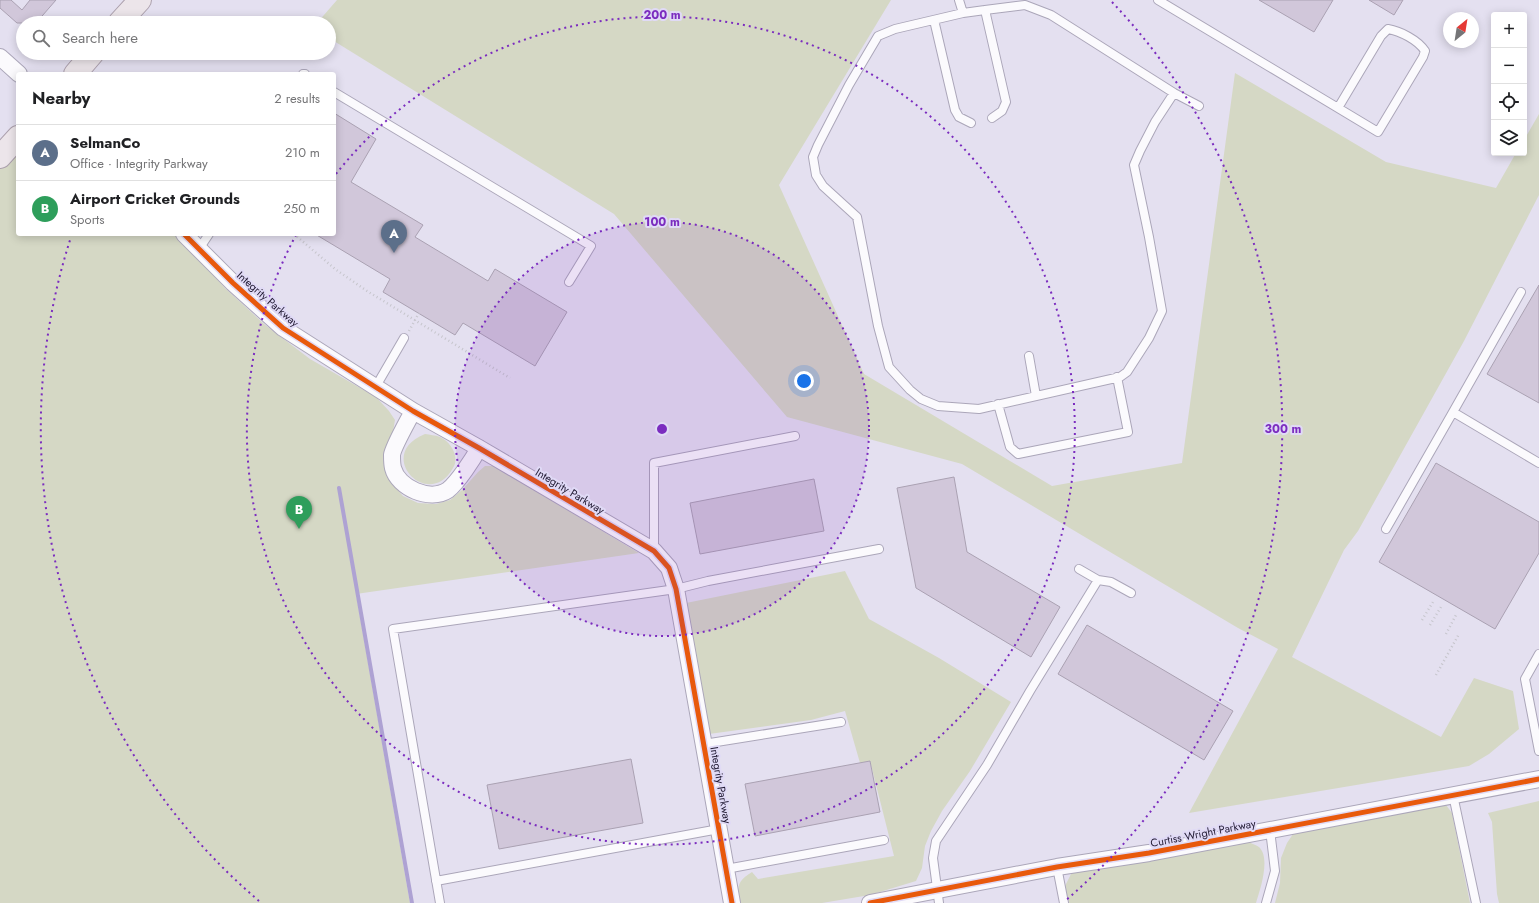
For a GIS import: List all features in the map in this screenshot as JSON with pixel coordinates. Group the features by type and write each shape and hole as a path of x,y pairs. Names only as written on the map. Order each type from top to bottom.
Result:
{"main road":[{"path":"126,16 140,0"},
{"path":"77,72 87,60"},
{"path":"0,157 16,139"}],"street":[{"path":"0,57 17,72"},
{"name":"Integrity Parkway","path":"186,236 232,283 283,328 413,411 654,551 669,568 676,589 732,903"},
{"path":"413,411 392,454 393,468 402,482 415,491 430,495 448,490 471,462 479,448"},
{"name":"Curtiss Wright Parkway","path":"870,903 938,897 1058,868 1149,853 1539,779"}],"lane":[{"path":"959,0 963,13"},
{"path":"1158,0 1338,108 1378,132 1423,57 1425,51 1421,45 1397,31 1388,29 1381,36 1338,108"},
{"path":"1174,93 1140,151 1134,166 1149,237 1162,311 1148,338 1127,372 1117,377 979,409 938,406 921,399 910,390 889,367 878,326 857,217 823,186 816,174 813,157 849,85 878,36 896,29 963,13 1024,5 1051,15 1174,93 1199,106"},
{"path":"984,10 1006,102 1002,111 992,118"},
{"path":"934,20 955,110 959,117 971,123"},
{"path":"336,93 591,246 569,282"},
{"path":"199,249 209,236"},
{"path":"1386,529 1521,292"},
{"path":"375,388 404,338"},
{"path":"1029,356 1036,396"},
{"path":"998,404 1010,447 1018,454 1128,432 1117,377"},
{"path":"1453,412 1539,463"},
{"path":"654,551 654,463 795,436"},
{"path":"440,903 393,629 676,589 708,581 879,549"},
{"path":"1080,569 1098,580 1111,582 1131,593"},
{"path":"938,897 933,858 936,841 987,765 1030,691 1098,580"},
{"path":"1539,654 1524,679 1539,751"},
{"path":"704,744 841,722"},
{"path":"1453,796 1476,903"},
{"path":"436,881 719,829"},
{"path":"1266,903 1275,871 1270,830"},
{"path":"726,869 884,840"},
{"path":"1058,868 1064,903"}],"path":[{"path":"296,236 335,269 367,292 510,378"},
{"path":"404,338 419,314"},
{"path":"1422,620 1433,602"},
{"path":"1430,625 1441,607"},
{"path":"1446,634 1456,615"},
{"path":"1436,675 1460,634"}],"green space":[{"path":"337,0 891,0 779,185 864,374 1052,486 1182,463 1235,73 1386,162 1496,188 1514,156 1527,156 1527,135 1539,114 1539,195 1464,341 1358,531 1344,550 1292,657 1441,737 1474,678 1513,691 1519,729 1489,754 1469,766 1189,813 1278,649 1238,628 962,464 787,417 614,214 336,42 336,16 323,16"},
{"path":"16,139 16,236 178,236 225,288 264,324 310,359 376,397 395,420 384,462 389,480 403,496 418,503 436,504 450,500 485,466 494,466 639,553 356,594 410,903 0,903 0,157"},
{"path":"425,434 438,436 444,439 451,446 455,455 455,464 453,468 443,480 431,484 420,482 410,475 405,466 404,454 410,443"},
{"path":"845,571 869,619 939,658 1011,702 970,771 942,811 931,831 925,846 922,868 916,881 870,895 822,903 739,903 739,885 743,878 752,872 758,879 894,856 870,761 860,763 845,711 811,720 709,734 686,603"},
{"path":"1539,801 1539,903 1499,903 1497,894 1492,822 1488,813"},
{"path":"1446,805 1452,813 1470,903 1275,903 1280,883 1281,858 1287,843 1295,831"},
{"path":"1248,842 1259,847 1264,859 1264,874 1256,903 1069,903 1065,886 1072,872"}],"building":[{"path":"0,0 11,0 22,10 30,0 56,0 42,16 16,16 16,22 0,8"},
{"path":"1259,0 1333,0 1314,32"},
{"path":"1369,0 1403,0 1394,15"},
{"path":"336,114 376,139 351,182 423,225 415,237 488,281 495,269 567,312 535,366 463,323 455,335 383,292 390,279 318,236 336,236"},
{"path":"1539,285 1539,403 1487,374"},
{"path":"1436,463 1539,522 1539,553 1495,629 1379,562"},
{"path":"954,477 967,552 1060,607 1031,657 916,588 897,488"},
{"path":"814,479 824,531 700,554 690,503"},
{"path":"1087,625 1233,711 1204,760 1058,674"},
{"path":"631,759 643,823 499,849 487,785"},
{"path":"870,761 880,812 755,836 745,784"}],"waterway":[{"path":"339,488 412,903"}],"cycle path":[{"path":"186,236 233,283 283,328 413,411 654,551 669,568 676,589 732,903"},
{"path":"870,903 1057,867 1149,853 1539,779"}],"place":[{"name":"SelmanCo","path":"394,253"},
{"name":"Airport Cricket Grounds","path":"299,529"}]}
